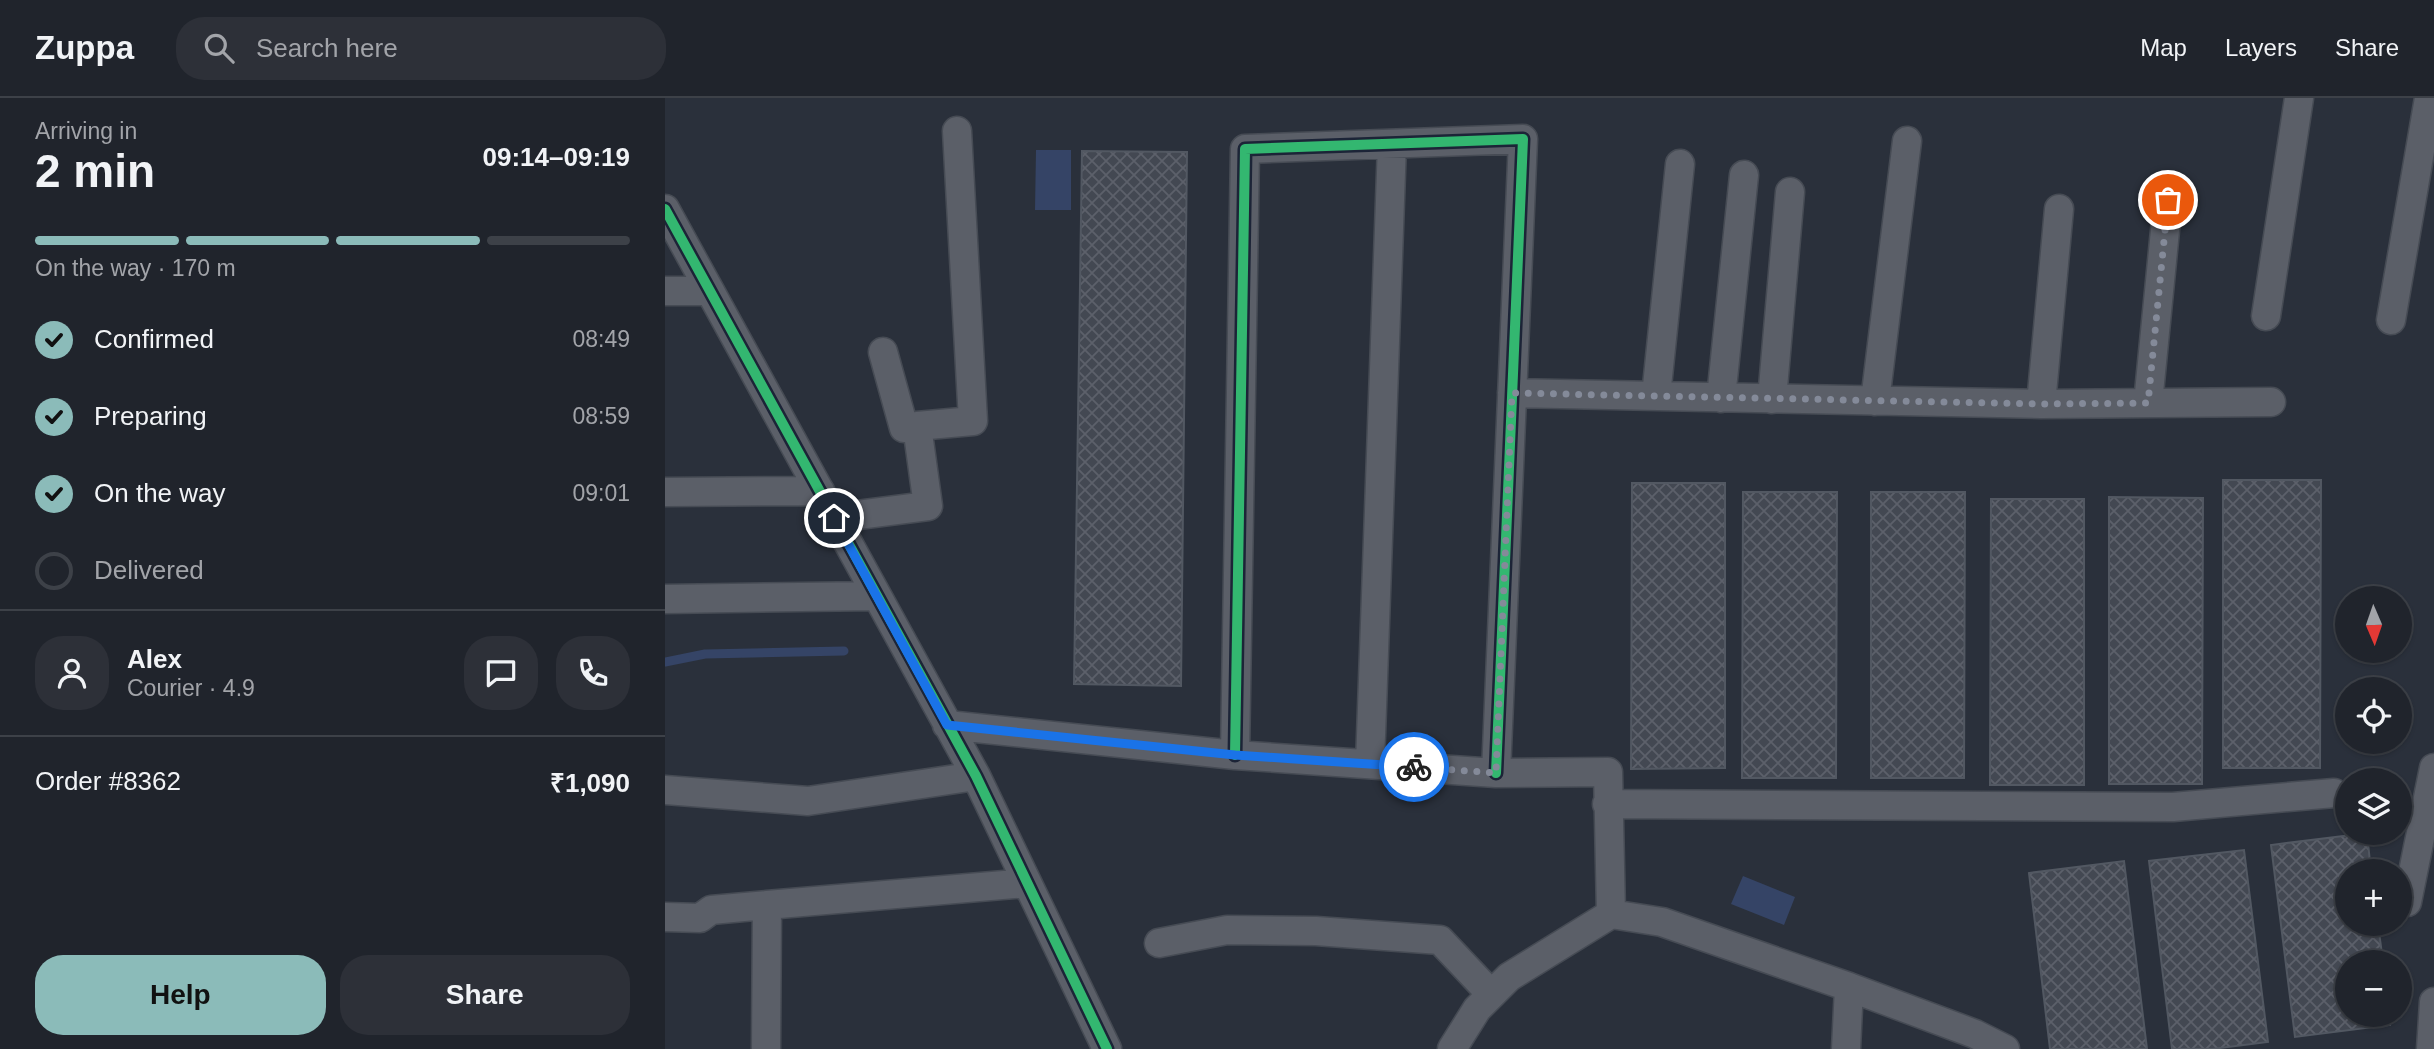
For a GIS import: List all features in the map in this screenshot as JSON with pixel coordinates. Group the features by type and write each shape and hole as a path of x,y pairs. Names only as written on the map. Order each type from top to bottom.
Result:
{"street":[{"path":"2266,316 2299,98"},
{"path":"2391,320 2429,98"},
{"path":"883,352 904,428 973,421 957,131"},
{"path":"1235,755 1245,149 1523,139 1496,773"},
{"path":"1875,401 1907,141"},
{"path":"1370,764 1392,144"},
{"path":"1656,396 1680,164"},
{"path":"1721,398 1744,175"},
{"path":"1772,399 1790,192"},
{"path":"2148,403 2168,200"},
{"path":"665,209 976,776 1107,1049"},
{"path":"2041,404 2059,209"},
{"path":"665,290 710,291"},
{"path":"1512,393 2041,404 2271,402"},
{"path":"834,518 928,506 917,426"},
{"path":"665,492 820,491"},
{"path":"665,599 876,596"},
{"path":"947,725 1235,755 1496,773 1608,772 1611,914"},
{"path":"2412,877 2434,768"},
{"path":"665,790 808,801 976,776"},
{"path":"1608,804 2172,807 2335,793"},
{"path":"665,917 701,918 711,910 1027,883"},
{"path":"766,1049 767,905"},
{"path":"1453,1049 1477,1009 1509,977 1611,914 1662,922 1849,987 1975,1034 2005,1049"},
{"path":"1159,943 1227,930 1316,931 1440,940 1491,994"},
{"path":"1846,1049 1849,987"},
{"path":"2431,1049 2434,1002"}],"water":[{"path":"1036,150 1071,150 1071,210 1035,210"},
{"path":"1743,876 1795,897 1784,925 1731,904"}],"building":[{"path":"1082,151 1187,152 1181,686 1074,684"},
{"path":"2223,480 2321,480 2320,768 2223,768"},
{"path":"1632,483 1725,483 1725,768 1631,769"},
{"path":"1743,492 1837,492 1836,778 1742,778"},
{"path":"1871,492 1965,492 1964,778 1871,778"},
{"path":"2109,497 2203,498 2202,784 2109,784"},
{"path":"1991,499 2084,499 2084,785 1990,785"},
{"path":"2335,837 2335,845 2368,845 2370,859 2335,859 2335,936 2380,936 2381,950 2335,950 2335,1027 2374,1027 2295,1037 2271,845"},
{"path":"2244,850 2268,1042 2212,1049 2172,1049 2149,861"},
{"path":"2124,861 2147,1049 2050,1049 2029,873"}],"waterway":[{"path":"665,662 705,654 844,651"}],"cycle path":[{"path":"1235,755 1245,149 1523,139 1496,773"},
{"path":"665,209 976,776 1107,1049"}],"way so far":[{"path":"1414,767 1496,773 1512,393 2041,404 2148,403 2168,200"}],"route":[{"path":"834,518 947,725 1235,755 1414,767"}]}
